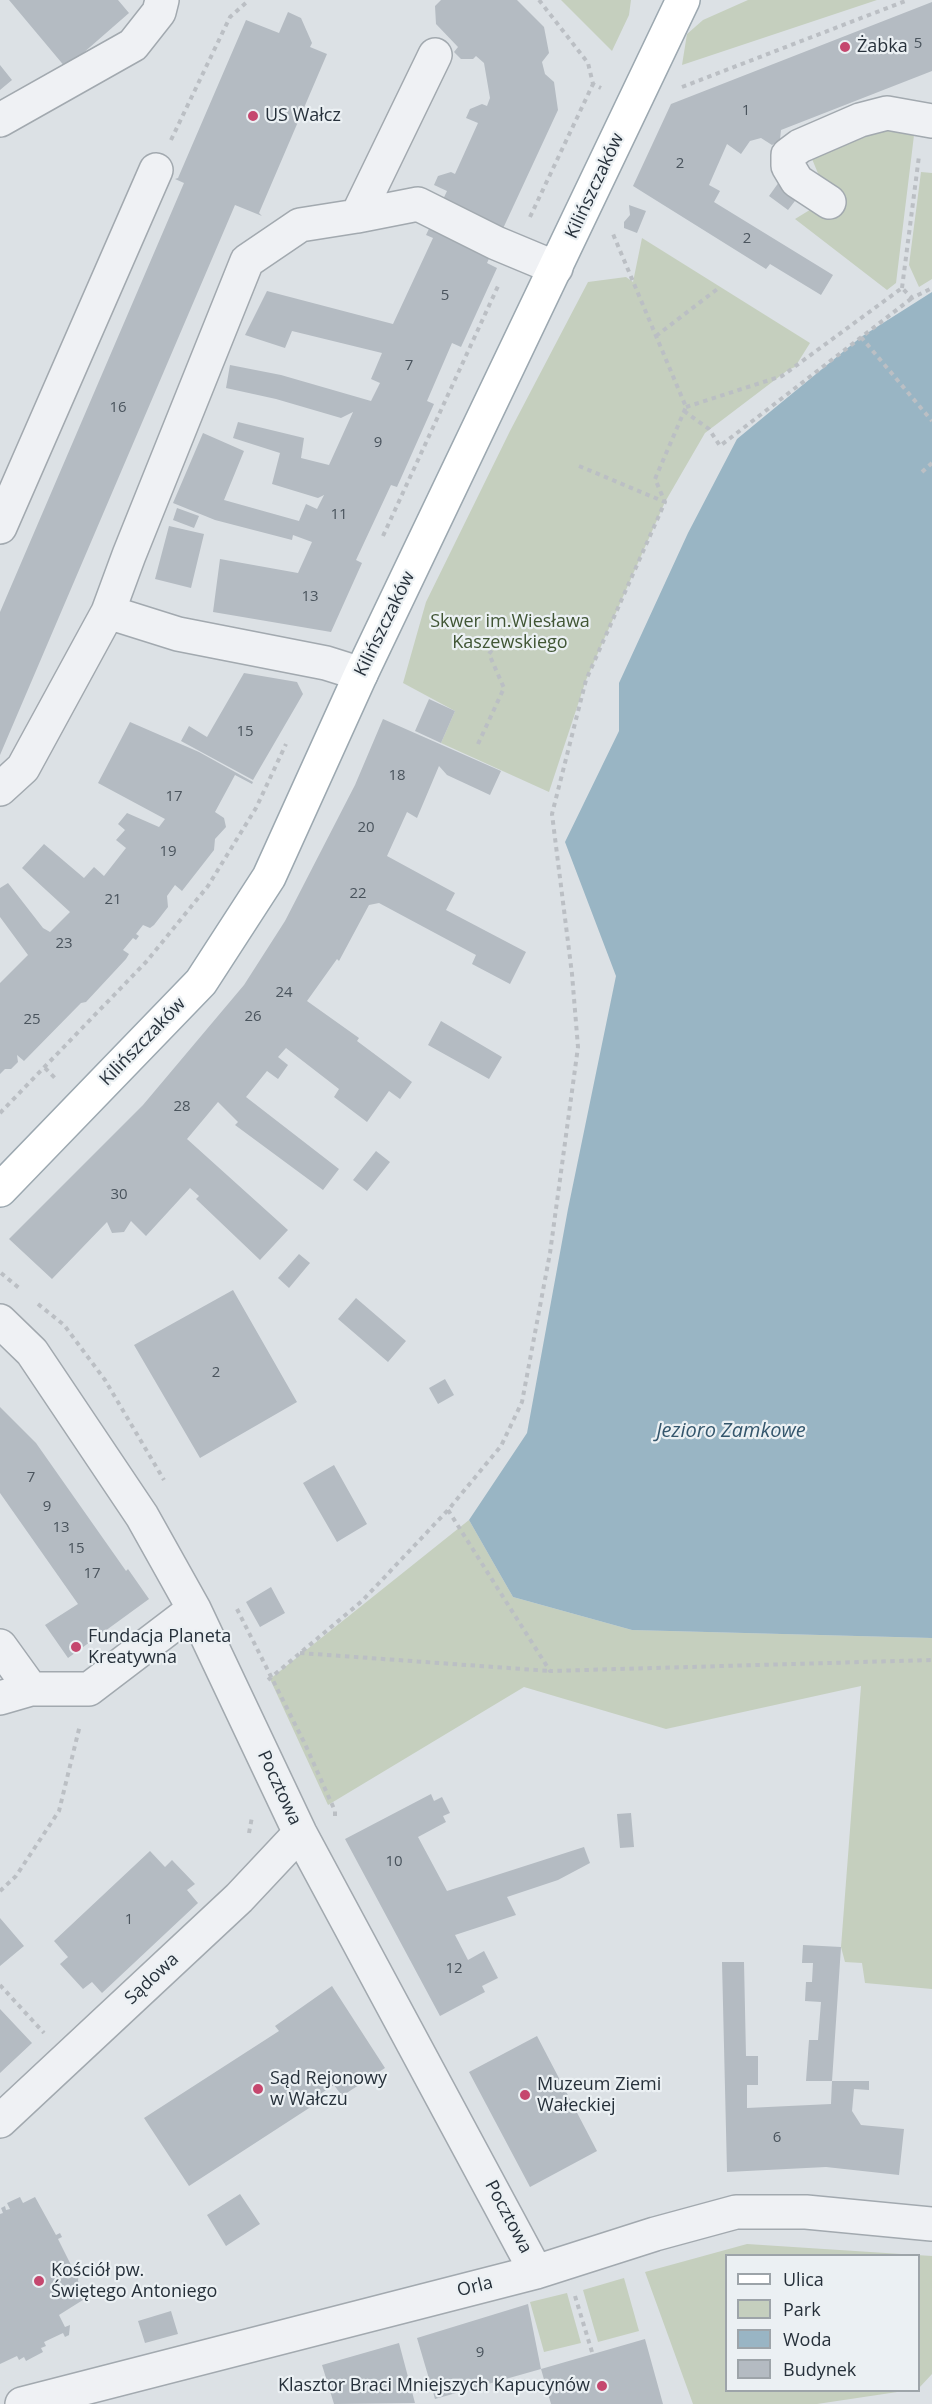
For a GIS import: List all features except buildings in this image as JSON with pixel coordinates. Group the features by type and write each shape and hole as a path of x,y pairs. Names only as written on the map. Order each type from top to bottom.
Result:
{"main road":[{"name":"Kilińszczaków","path":"0,1190 201,982 269,877 361,674 683,0"}],"street":[{"path":"0,120 133,45 159,12 162,0"},
{"path":"357,216 435,55"},
{"path":"830,202 797,181 788,166 788,155 800,146 869,117 887,112 928,120"},
{"path":"1,522 156,170"},
{"path":"0,789 23,768 108,612 247,261 300,225 418,204 556,268"},
{"path":"108,612 178,634 326,663 361,674"},
{"name":"Pocztowa","path":"0,1321 32,1352 129,1496 194,1609 300,1833 536,2271"},
{"path":"0,1698 31,1689 89,1689 194,1609"},
{"path":"0,1646 31,1689"},
{"name":"Sądowa","path":"0,2121 239,1898 300,1833"},
{"name":"Orla","path":"22,2404 536,2271 654,2234 736,2212 806,2211 932,2224"}],"path":[{"path":"156,170 230,17 249,0"},
{"path":"380,544 514,250 593,84 588,63 539,0"},
{"path":"677,89 908,0"},
{"path":"593,84 634,103"},
{"path":"240,1703 362,1601 448,1510 501,1446 522,1402 550,1252 578,1047 572,974 552,814 586,680 665,502 655,479 685,409 782,376 902,288 928,120"},
{"path":"611,232 685,409 709,429 720,446 912,298 932,288"},
{"path":"656,336 720,287"},
{"path":"902,288 912,298"},
{"path":"861,337 932,421"},
{"path":"922,472 932,464"},
{"path":"579,465 665,502"},
{"path":"478,744 504,688 489,654 501,637"},
{"path":"0,1113 146,962 208,886 255,808 291,735"},
{"path":"448,1510 550,1671"},
{"path":"299,1653 550,1671 932,1660"},
{"path":"0,1891 16,1876 59,1811 89,1689"},
{"path":"0,1985 45,2034"},
{"path":"574,2292 592,2352"}],"green space":[{"path":"561,0 631,0 629,15 612,51"},
{"path":"748,0 877,0 682,65 687,34 703,20"},
{"path":"886,122 915,127 896,283 887,290 795,219 813,208 824,188 810,154"},
{"path":"921,172 932,173 932,279 919,287 909,265"},
{"name":"Skwer im.Wiesława Kaszewskiego","path":"642,238 810,343 795,367 705,433 665,502 586,680 549,792 441,743 455,711 403,683 426,602 510,431 588,282 626,277 633,282"},
{"path":"469,1520 513,1597 632,1630 932,1638 932,1989 865,1983 862,1963 845,1962 841,1947 861,1686 666,1729 524,1687 328,1805 270,1679"},
{"path":"747,2244 901,2254 725,2254 725,2392 897,2392 817,2404 693,2404 645,2272"},
{"path":"920,2255 932,2256 932,2374 920,2387"},
{"path":"624,2278 639,2331 598,2342 583,2290"},
{"path":"567,2293 581,2343 544,2352 530,2302"}],"water":[{"name":"Jezioro Zamkowe","path":"932,292 932,1638 632,1630 513,1597 469,1520 527,1433 568,1209 616,976 565,842 619,731 619,683 688,533 737,439 861,337"}],"place":[{"name":"Żabka","path":"845,47"},
{"name":"US Wałcz","path":"253,116"},
{"name":"Fundacja Planeta Kreatywna","path":"76,1647"},
{"name":"Sąd Rejonowy w Wałczu","path":"258,2089"},
{"name":"Muzeum Ziemi Wałeckiej","path":"525,2095"},
{"name":"Kościół pw. Świętego Antoniego","path":"39,2281"},
{"name":"Klasztor Braci Mniejszych Kapucynów","path":"602,2386"}]}
